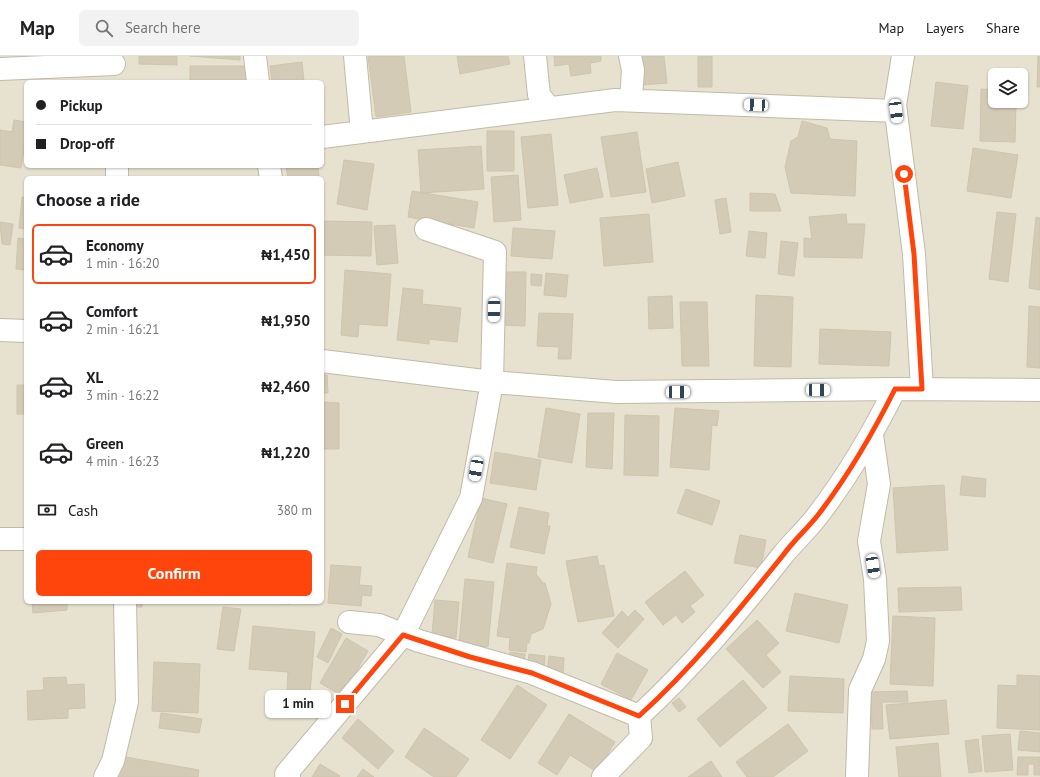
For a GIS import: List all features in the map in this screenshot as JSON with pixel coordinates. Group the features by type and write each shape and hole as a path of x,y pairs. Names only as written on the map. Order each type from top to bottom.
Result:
{"street":[{"path":"255,56 258,80"},
{"path":"355,56 362,132"},
{"path":"535,56 539,95 549,108"},
{"path":"630,56 633,70 631,99"},
{"path":"903,56 895,105 914,254 922,389"},
{"path":"0,69 114,67"},
{"path":"324,137 598,101 631,99 896,111"},
{"path":"290,777 286,774 403,635 471,498 492,382 495,252 426,229"},
{"path":"0,330 24,331"},
{"path":"324,361 492,382 616,392 895,389 1040,390"},
{"path":"639,716 675,683 738,613 785,552 818,516 872,435 895,389"},
{"path":"857,777 860,690 874,659 878,641 875,579 869,541 879,484 872,435"},
{"path":"0,539 24,539"},
{"path":"105,777 113,761 127,702 125,604"},
{"path":"349,622 379,625 403,635 470,657 532,673 639,716"},
{"path":"603,777 641,738 639,716"}],"shaded area":[{"path":"0,56 1040,56 1040,777 0,777"}],"building":[{"path":"139,56 177,56 177,65 139,64"},
{"path":"190,56 240,56 240,60"},
{"path":"368,56 404,56 411,112 376,117"},
{"path":"457,56 508,56 510,64 460,74"},
{"path":"554,56 601,56 601,61 590,63 591,73 571,76 569,64 555,66"},
{"path":"640,56 664,56 667,83 642,85"},
{"path":"698,56 712,56 712,87 698,87"},
{"path":"1038,56 1040,56 1040,87 1037,87"},
{"path":"302,62 304,80 272,80 270,66"},
{"path":"190,66 250,66 250,80 190,80"},
{"path":"936,82 968,86 963,129 931,126"},
{"path":"981,89 988,90 988,108 1016,108 1015,142 980,141"},
{"path":"14,120 24,122 24,149 21,168 0,165 0,130 12,132"},
{"path":"802,121 827,128 830,139 857,141 855,196 791,193 785,167 791,141 798,137"},
{"path":"487,131 514,131 514,171 487,171"},
{"path":"637,132 646,192 611,197 601,137"},
{"path":"551,134 558,205 528,208 521,137"},
{"path":"481,146 484,189 421,193 418,150"},
{"path":"973,148 1018,155 1011,198 967,191"},
{"path":"344,160 374,164 367,210 337,204"},
{"path":"678,162 685,196 652,203 646,169"},
{"path":"286,168 318,168 319,176 288,176"},
{"path":"597,168 603,197 570,203 564,175"},
{"path":"518,175 521,220 494,222 491,177"},
{"path":"412,191 478,202 474,228 408,217"},
{"path":"750,193 775,194 781,211 750,211"},
{"path":"22,197 24,198 24,229 19,228"},
{"path":"726,198 731,232 720,234 715,200"},
{"path":"997,212 1016,214 1008,282 989,279"},
{"path":"649,214 653,262 604,266 600,218"},
{"path":"846,214 847,224 865,224 862,258 804,257 804,238 812,239 809,217"},
{"path":"1036,217 1040,218 1040,290 1029,288"},
{"path":"324,221 372,222 371,256 324,255"},
{"path":"0,222 13,224 10,245 2,244"},
{"path":"395,225 398,263 377,265 374,226"},
{"path":"513,228 555,231 552,259 511,256"},
{"path":"749,231 767,233 765,258 746,256"},
{"path":"18,238 24,239 24,270 16,269"},
{"path":"781,241 798,243 794,276 778,274"},
{"path":"345,270 391,274 387,326 359,324 358,337 341,335"},
{"path":"498,272 526,272 525,326 497,325"},
{"path":"546,273 568,275 566,297 544,295"},
{"path":"531,274 542,275 541,286 531,285"},
{"path":"403,288 423,290 422,304 461,308 457,342 429,339 429,344 397,340"},
{"path":"756,295 793,297 791,367 754,366"},
{"path":"672,296 673,328 649,329 648,297"},
{"path":"680,302 707,302 709,366 682,366"},
{"path":"1029,306 1040,307 1040,368 1027,367"},
{"path":"539,313 573,314 571,359 558,359 559,347 537,346"},
{"path":"820,329 891,332 889,366 819,364"},
{"path":"324,375 327,375 328,393 324,393"},
{"path":"17,385 24,385 24,414 17,414"},
{"path":"324,402 339,403 339,449 324,449"},
{"path":"546,408 580,414 572,463 538,457"},
{"path":"675,408 719,411 717,426 712,425 709,470 670,467"},
{"path":"588,413 614,413 612,469 586,467"},
{"path":"625,415 659,416 658,476 624,475"},
{"path":"495,452 541,460 536,490 490,483"},
{"path":"962,476 986,479 985,497 960,495"},
{"path":"944,485 948,550 897,553 893,488"},
{"path":"686,489 720,501 712,525 677,513"},
{"path":"481,498 507,504 493,563 468,557"},
{"path":"519,507 549,513 547,526 550,526 544,554 510,547"},
{"path":"740,535 766,540 761,568 734,563"},
{"path":"597,556 599,566 604,565 614,616 578,622 566,561"},
{"path":"507,563 537,567 536,574 543,583 545,583 551,604 543,629 531,634 529,643 527,643 526,652 509,650 510,638 497,636"},
{"path":"331,565 361,567 359,585 372,586 371,596 362,595 361,606 328,603"},
{"path":"685,571 704,595 690,606 695,612 682,623 676,615 663,625 645,602"},
{"path":"465,579 494,582 488,647 459,644"},
{"path":"961,587 962,610 899,612 898,588"},
{"path":"795,593 848,605 839,643 786,631"},
{"path":"435,600 459,602 456,638 432,635"},
{"path":"32,604 67,604 67,610 33,613"},
{"path":"133,604 142,604 142,607 132,607"},
{"path":"223,607 241,609 234,651 217,649"},
{"path":"635,610 644,619 618,648 602,633 622,611 628,617"},
{"path":"893,616 935,618 933,686 890,684"},
{"path":"757,620 779,643 766,655 781,672 763,688 726,649"},
{"path":"253,626 315,632 310,693 287,691 288,672 249,669"},
{"path":"331,628 342,634 328,663 317,657"},
{"path":"346,638 368,651 342,696 320,683"},
{"path":"510,652 525,654 524,665 509,664"},
{"path":"617,653 648,670 631,700 601,684"},
{"path":"529,654 545,656 544,671 527,670"},
{"path":"549,656 564,658 563,674 547,672"},
{"path":"154,662 200,664 198,713 152,711"},
{"path":"1017,675 1040,676 1040,730 997,728 998,685 1017,686"},
{"path":"790,676 844,679 843,713 788,711"},
{"path":"66,677 67,685 84,684 85,708 68,709 68,718 28,720 27,691 44,690 43,678"},
{"path":"743,680 767,708 720,747 697,719"},
{"path":"517,685 547,705 510,759 481,740"},
{"path":"907,691 908,702 882,702 883,729 872,729 871,692"},
{"path":"679,698 686,707 679,712 672,703"},
{"path":"946,700 949,734 890,739 886,705"},
{"path":"161,713 202,719 199,733 159,728"},
{"path":"569,714 615,742 597,772 570,755 557,775 538,763"},
{"path":"358,719 394,751 378,769 342,738"},
{"path":"788,724 808,751 773,777 747,777 736,762"},
{"path":"424,728 469,759 456,777 434,777 405,757"},
{"path":"1020,731 1040,733 1040,752 1018,750"},
{"path":"1010,734 1013,770 985,772 982,736"},
{"path":"978,739 982,771 969,773 965,741"},
{"path":"938,743 941,777 899,777 896,747"},
{"path":"120,756 199,770 198,777 117,777"},
{"path":"1018,757 1040,757 1040,775 1034,775 1034,764 1028,764 1028,775 1017,775"},
{"path":"711,761 722,777 688,777"},
{"path":"320,764 340,776 312,777"},
{"path":"363,769 374,777 357,777"}],"route":[{"path":"345,704 403,635 470,657 532,673 598,701 639,716 675,683 738,613 785,552 818,516 872,435 895,389 922,389 914,254 904,174"}]}
